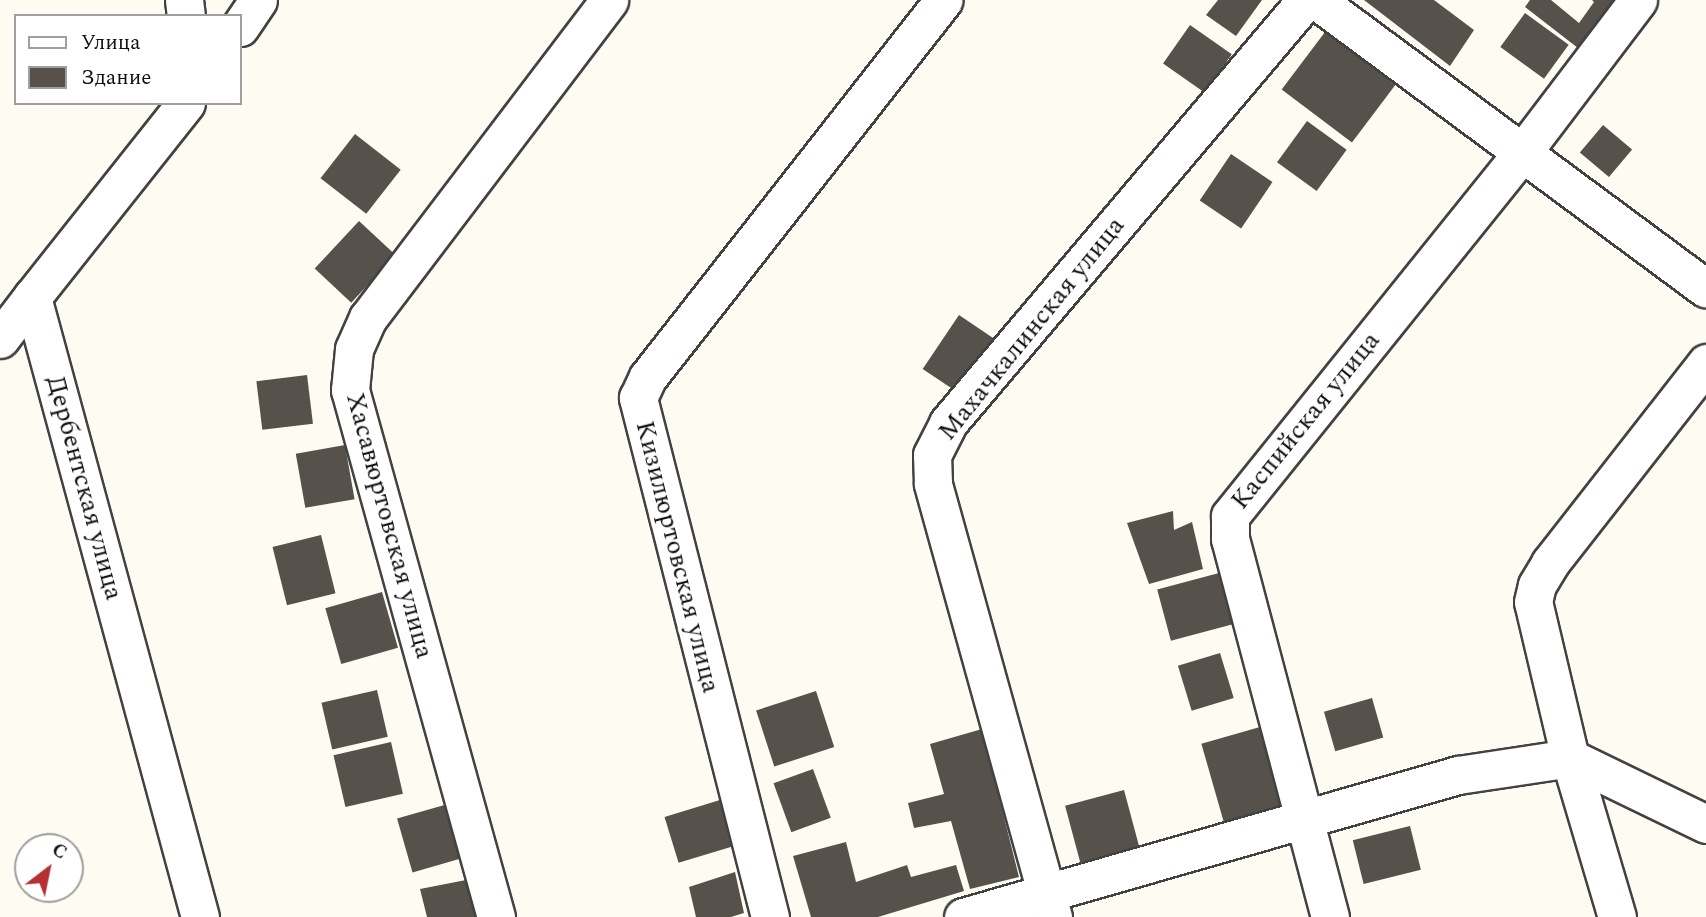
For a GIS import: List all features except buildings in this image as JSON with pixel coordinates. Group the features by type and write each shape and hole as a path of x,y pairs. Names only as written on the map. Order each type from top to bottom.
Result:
{"street":[{"path":"242,24 258,0"},
{"name":"Хасавюртовская улица","path":"496,917 350,390 354,349 368,318 609,0"},
{"name":"Кизилюртовская улица","path":"770,917 638,398 648,377 944,0"},
{"name":"Махачкалинская улица","path":"1050,906 933,483 932,455 948,423 1306,0"},
{"path":"1316,0 1706,289"},
{"name":"Каспийская улица","path":"1330,917 1302,821 1230,539 1230,516 1522,153 1639,0"},
{"path":"0,339 184,105"},
{"name":"Дербентская улица","path":"32,297 200,917"},
{"path":"1617,917 1570,758 1533,602 1537,585 1550,563 1706,363"},
{"path":"963,917 1050,906 1302,821 1458,775 1570,758 1706,824"}]}
